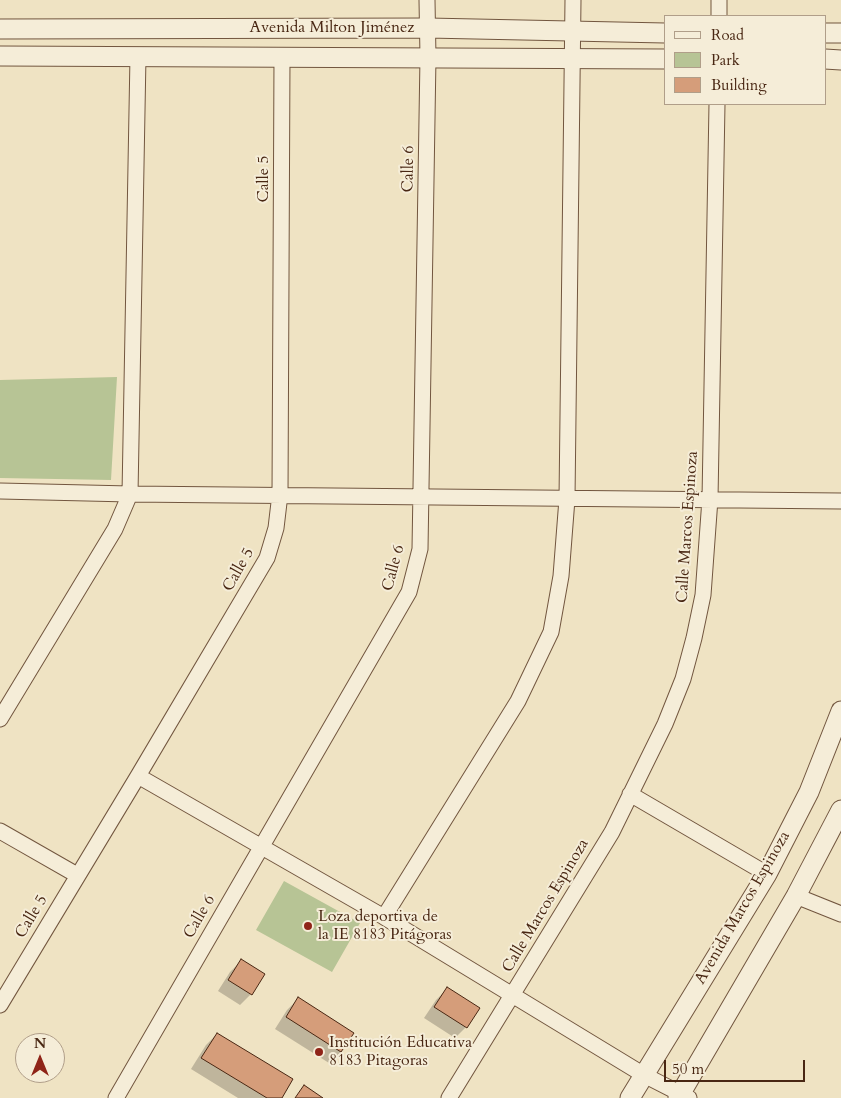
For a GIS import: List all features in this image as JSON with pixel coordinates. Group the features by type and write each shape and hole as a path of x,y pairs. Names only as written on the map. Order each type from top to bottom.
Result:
{"street":[{"name":"Calle 6","path":"116,1098 409,592 420,549 428,57 427,0"},
{"path":"384,916 518,701 551,632 561,576 567,499 573,0"},
{"path":"718,15 719,0"},
{"name":"Avenida Milton Jiménez","path":"0,30 428,28 664,33"},
{"path":"826,33 841,33"},
{"name":"Avenida Milton Jiménez","path":"0,56 664,59"},
{"path":"0,719 115,529 130,494 138,56"},
{"name":"Calle 5","path":"0,1004 267,558 276,528 280,494 282,58"},
{"path":"826,60 841,60"},
{"name":"Calle Marcos Espinoza","path":"449,1098 612,832 665,724 683,679 703,595 710,499 717,105"},
{"path":"0,491 841,501"},
{"name":"Avenida Marcos Espinoza","path":"630,1098 767,874 809,792 841,711"},
{"path":"138,776 384,916 512,996 683,1097 796,896 841,810"},
{"path":"630,794 767,874"},
{"path":"0,831 77,875"},
{"path":"796,896 841,914"}],"green space":[{"path":"117,377 111,480 0,478 0,380"},
{"name":"Loza deportiva de la IE 8183 Pitágoras","path":"284,881 360,923 332,972 256,930"}],"building":[{"path":"241,959 265,974 252,995 228,980"},
{"path":"447,987 480,1008 467,1028 434,1007"},
{"path":"298,997 354,1033 341,1052 286,1017"},
{"path":"217,1033 293,1079 282,1098 267,1098 201,1058"},
{"path":"304,1085 323,1098 295,1098"}],"place":[{"name":"Loza deportiva de la IE 8183 Pitágoras","path":"308,926"},
{"name":"Institución Educativa 8183 Pitagoras","path":"319,1052"}]}
